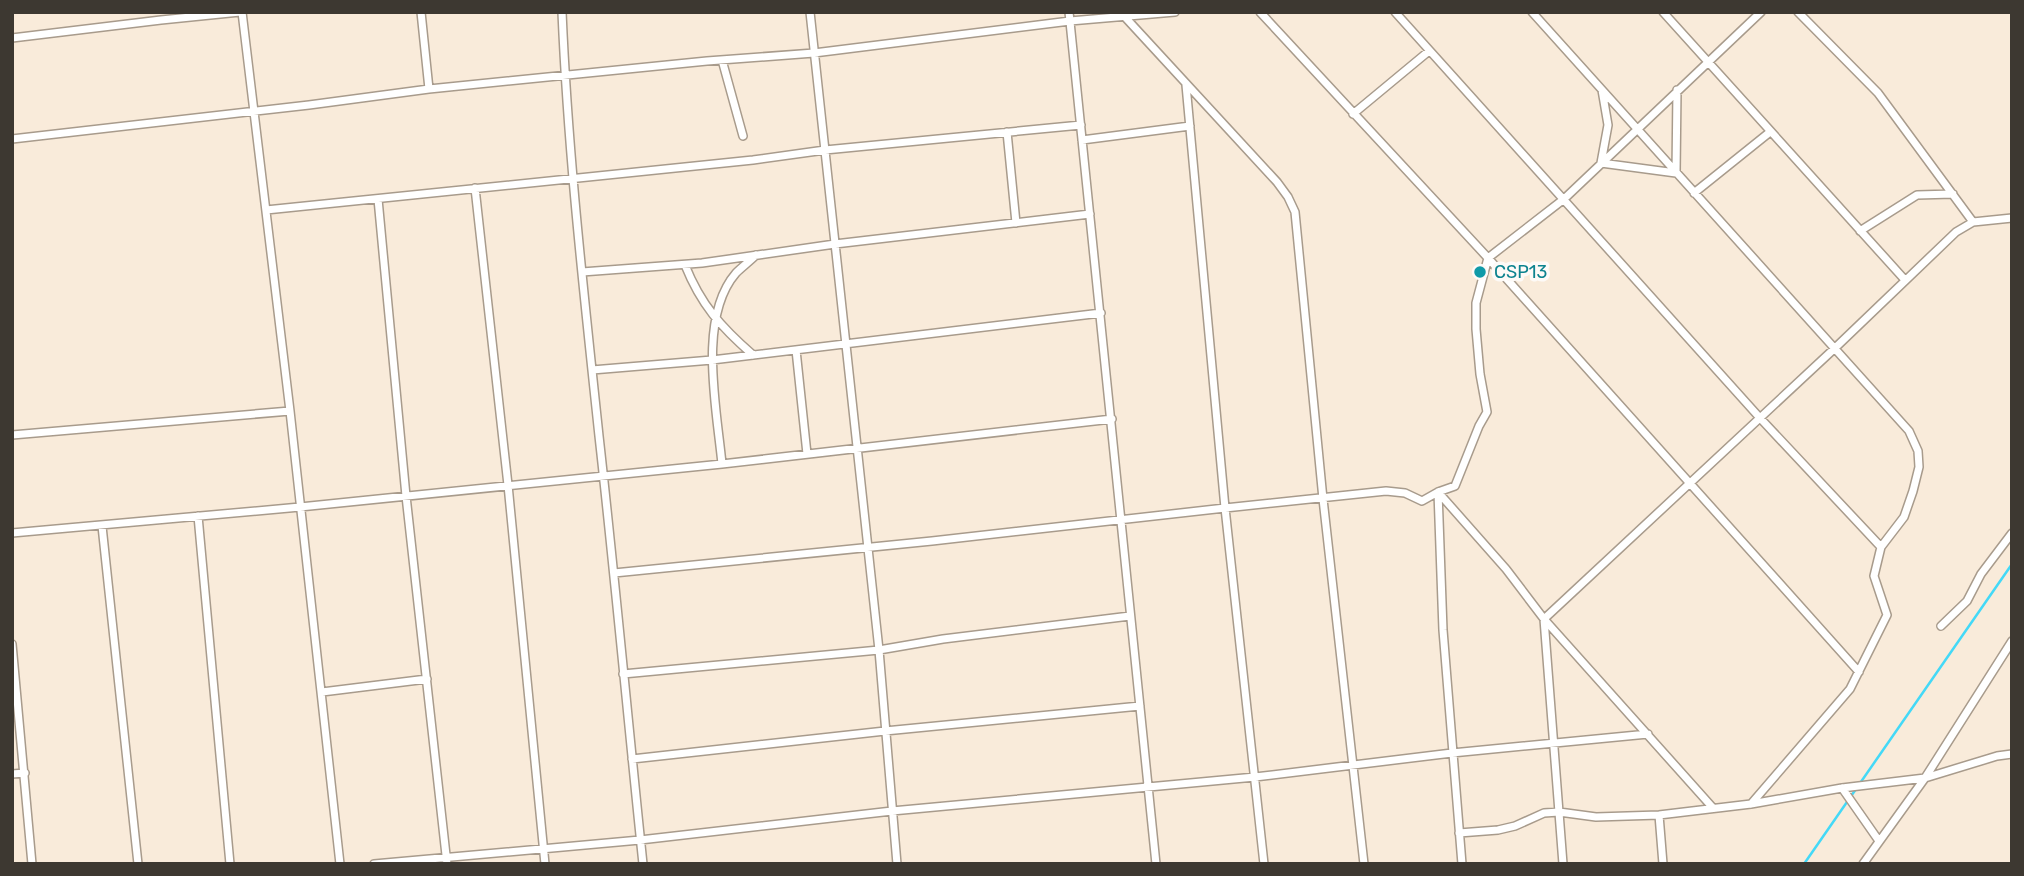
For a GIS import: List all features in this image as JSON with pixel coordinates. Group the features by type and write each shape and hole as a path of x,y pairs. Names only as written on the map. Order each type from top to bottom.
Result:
{"street":[{"path":"12,38 195,14 241,12 290,411 340,864"},
{"path":"421,12 429,89"},
{"path":"562,12 572,178 643,864"},
{"path":"810,12 858,448 897,864"},
{"path":"1111,12 1124,16 1277,182 1289,197 1295,212 1323,499 1364,864"},
{"path":"12,139 429,89 814,53 1070,16 1175,12"},
{"path":"1259,12 1488,258 1859,672"},
{"path":"1395,12 1760,418 1881,547"},
{"path":"1532,12 1909,431 1918,451 1919,467 1904,517 1881,547 1874,576 1887,615 1850,689 1751,804"},
{"path":"1663,12 1905,280"},
{"path":"614,573 1386,491 1405,493 1422,501 1455,486 1487,412 1480,374 1476,303 1488,258 1564,199 1761,12"},
{"path":"1798,12 1878,93 1973,222"},
{"path":"1070,16 1156,864"},
{"path":"1353,114 1429,51"},
{"path":"722,60 743,136"},
{"path":"1186,85 1225,508 1264,864"},
{"path":"1601,163 1608,125 1602,89"},
{"path":"1676,173 1677,90"},
{"path":"265,210 1081,125"},
{"path":"1082,140 1190,126"},
{"path":"1007,132 1016,223"},
{"path":"1694,193 1770,132"},
{"path":"1601,163 1676,173"},
{"path":"475,188 508,485 545,864"},
{"path":"1860,231 1917,195 1953,194"},
{"path":"378,199 406,496 447,861"},
{"path":"582,272 685,265 1090,214"},
{"path":"1544,619 1956,233 1973,222 2012,218"},
{"path":"722,464 712,360 715,317 735,274 756,255"},
{"path":"685,265 694,286 727,333 753,355"},
{"path":"592,370 712,360 1101,313"},
{"path":"796,350 807,454"},
{"path":"12,435 290,411"},
{"path":"12,533 722,464 1112,419"},
{"path":"1438,492 1506,569 1544,619 1713,808"},
{"path":"1438,492 1443,631 1461,864"},
{"path":"198,516 230,864"},
{"path":"102,526 138,864"},
{"path":"1941,626 1966,601 1981,574 2012,533"},
{"path":"623,674 878,650 943,639 1130,616"},
{"path":"1544,619 1563,864"},
{"path":"1863,864 1925,778 2012,641"},
{"path":"12,644 16,716 25,773 32,864"},
{"path":"322,692 427,679"},
{"path":"632,759 1140,706"},
{"path":"374,864 447,861 892,811 1255,777 1452,753 1648,734"},
{"path":"1459,833 1498,830 1515,826 1544,813 1559,812 1597,817 1659,815 1751,804 1842,788 1925,778 2012,754"},
{"path":"12,774 25,773"},
{"path":"1842,788 1879,841"},
{"path":"1659,815 1663,864"}],"waterway":[{"path":"1804,864 2012,564"}],"place":[{"name":"CSP13","path":"1480,272"}]}
